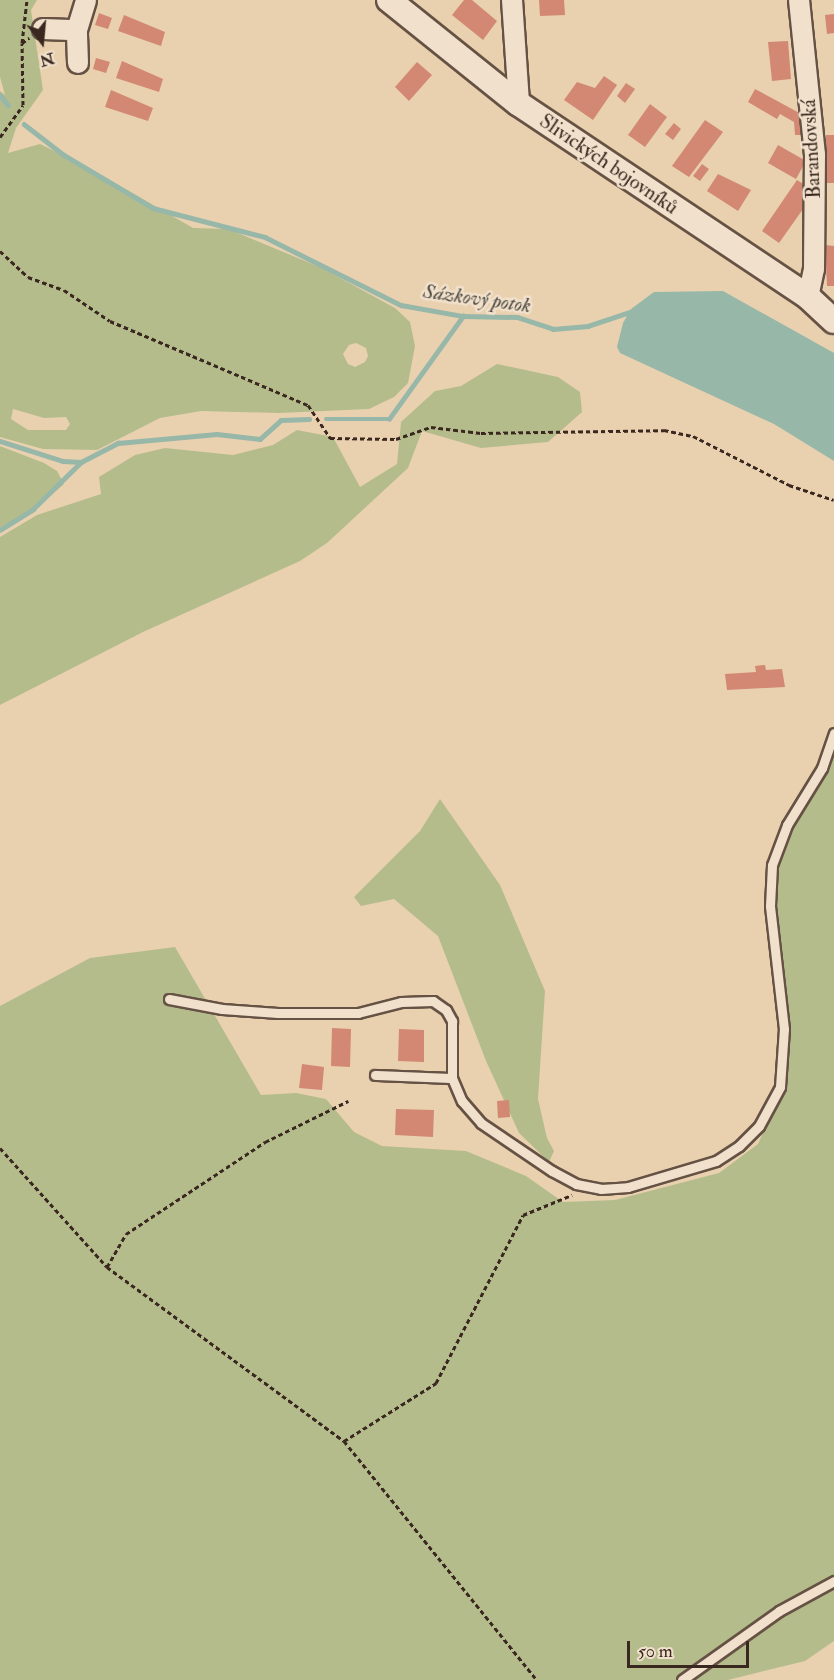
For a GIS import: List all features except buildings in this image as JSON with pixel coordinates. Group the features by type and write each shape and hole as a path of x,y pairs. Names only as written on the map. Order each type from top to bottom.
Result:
{"street":[{"path":"78,63 77,30 86,0"},
{"name":"Slivických bojovníků","path":"389,0 519,104 808,297 834,321"},
{"path":"512,0 519,104"},
{"name":"Barandovská","path":"799,0 815,154 814,269 808,297"},
{"path":"43,29 77,30"}],"lane":[{"path":"169,999 222,1009 301,1013 358,1013 401,1002 433,1001 446,1010 452,1021 452,1078 462,1101 481,1123 576,1184 601,1189 628,1187 684,1173 716,1161 739,1146 772,1106 784,1068 784,1029 770,906 772,865 787,825 822,768 834,733"},
{"path":"375,1075 452,1078"},
{"path":"682,1680 779,1611 834,1581"}],"path":[{"path":"0,137 23,105 22,43 27,0"},
{"path":"22,43 43,29"},
{"path":"0,251 28,277 64,290 110,321 308,405 330,438 396,439 431,427 481,433 664,430 693,435 789,485 834,500"},
{"path":"107,1267 126,1234 265,1142 348,1101"},
{"path":"0,1148 107,1267 344,1441 537,1680"},
{"path":"344,1441 436,1383 523,1215 576,1193"}],"green space":[{"path":"0,0 37,0 31,10 43,90 16,128 8,153 40,144 91,169 193,228 228,229 322,268 395,308 410,322 415,346 408,383 394,397 369,409 279,413 201,411 160,418 97,450 43,449 0,437 0,91 5,95 0,77","holes":["356,343 366,348 368,356 365,362 355,367 348,364 343,354 349,345","13,409 44,418 66,417 70,424 66,430 28,430 11,419"]},
{"path":"497,364 558,377 580,392 582,412 548,442 481,448 422,431 408,468 327,543 300,561 143,632 0,705 0,537 37,515 101,494 99,477 135,455 165,448 233,455 273,445 297,430 333,437 360,487 397,464 401,422 435,391 461,386"},
{"path":"0,446 44,463 57,471 64,484 34,510 0,530"},
{"path":"834,739 834,1641 805,1661 728,1680 0,1680 0,1006 90,958 175,947 261,1095 296,1093 326,1099 354,1132 382,1146 466,1151 526,1176 563,1202 615,1200 719,1173 758,1144 788,1076 771,903 774,866 784,832"},
{"path":"440,799 500,885 545,991 538,1099 547,1138 554,1151 549,1162 519,1133 486,1061 438,936 394,899 361,906 354,897 420,831"}],"shaded area":[{"path":"723,291 834,353 834,461 774,424 620,353 617,347 623,323 631,309 654,292"}],"waterway":[{"name":"Sázkový potok","path":"0,95 8,105"},
{"name":"Sázkový potok","path":"24,124 64,155 153,208 265,237 401,305 463,316 517,317 553,329 588,326 636,310"},
{"path":"326,419 389,419 463,316"},
{"path":"0,530 33,509 81,462 118,443 217,434 260,439 281,420 309,419"},
{"path":"0,441 63,461 81,462"}]}
